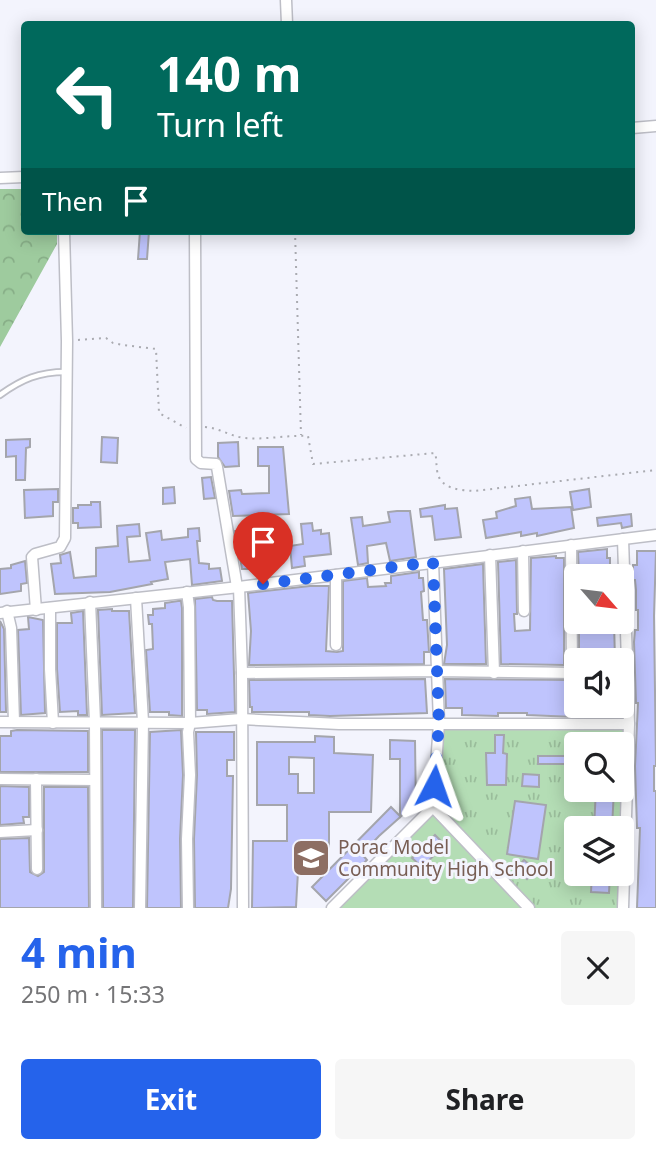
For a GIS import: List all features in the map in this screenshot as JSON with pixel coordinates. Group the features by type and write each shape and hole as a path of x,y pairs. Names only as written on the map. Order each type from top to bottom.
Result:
{"street":[{"path":"286,0 287,21"},
{"path":"635,128 656,126"},
{"path":"0,178 21,177"},
{"path":"36,610 33,555 60,547 65,538 67,341 64,235"},
{"path":"195,235 197,459 201,463 216,464 217,467 238,587 242,673 243,908"},
{"path":"14,722 11,628 4,612 238,587 656,535"},
{"path":"622,539 624,648"},
{"path":"571,545 573,648"},
{"path":"523,551 524,611"},
{"path":"490,555 494,673"},
{"path":"332,908 433,807 439,723 433,562"},
{"path":"336,575 336,645"},
{"path":"187,592 190,723 188,908"},
{"path":"136,598 144,722 140,908"},
{"path":"90,602 95,722 96,908"},
{"path":"50,608 53,723"},
{"path":"242,673 564,673"},
{"path":"624,908 628,718"},
{"path":"0,722 190,723 241,719 339,724 629,724"},
{"path":"0,779 95,780"},
{"path":"36,779 37,869"},
{"path":"433,807 529,908"},
{"path":"0,832 37,831"}],"lane":[{"path":"0,395 28,377 67,372"}],"path":[{"path":"295,235 301,436"},
{"path":"67,341 106,338 113,343 156,349 159,413 183,428 190,428"},
{"path":"197,428 216,428 241,438 308,436 313,464 435,453 440,480 447,487 459,490 474,491 656,470"}],"green space":[{"path":"0,189 21,189 21,235 57,235 57,244 0,347"},
{"path":"439,723 629,724 629,732 564,732 564,802 626,802 626,816 564,816 564,886 624,886 623,908 529,908 433,808"},
{"path":"433,808 529,908 332,908"}],"building":[{"path":"140,235 149,235 147,259 138,259"},
{"path":"102,437 118,438 117,463 101,462"},
{"path":"30,439 30,447 26,448 25,480 16,480 16,456 6,457 6,440"},
{"path":"238,442 239,466 225,467 218,457 218,443"},
{"path":"258,447 283,447 289,514 233,516 229,491 241,490 242,494 269,493 269,466 258,466"},
{"path":"211,477 215,498 204,499 202,478"},
{"path":"174,487 175,503 163,504 163,488"},
{"path":"58,489 58,502 53,502 53,516 25,518 24,490"},
{"path":"589,489 591,507 573,510 570,492"},
{"path":"530,497 532,509 571,507 574,528 537,536 537,533 521,536 521,532 486,538 483,520 497,518 496,512 516,506 515,499"},
{"path":"91,502 100,502 101,527 78,528 78,523 73,523 73,508 78,508 78,505 91,505"},
{"path":"445,505 445,509 457,508 461,537 435,540 432,516 421,517 420,509"},
{"path":"410,511 416,557 390,561 386,543 367,546 368,563 358,565 351,518 362,517 363,526 390,522 388,512"},
{"path":"631,514 632,526 622,528 621,523 598,526 597,518"},
{"path":"312,523 313,531 329,533 331,554 304,557 305,566 292,568 290,546 303,544 301,524"},
{"path":"139,524 140,536 127,537 129,562 150,560 146,533 161,531 162,540 188,537 188,529 199,528 199,563 209,564 209,569 220,568 222,581 192,585 190,559 165,562 168,579 151,582 152,584 110,592 55,594 51,564 61,563 60,555 70,552 74,578 96,576 96,548 118,546 117,526"},
{"path":"252,529 256,559 248,560 249,569 242,569 235,531"},
{"path":"607,549 610,564 578,564 578,552"},
{"path":"637,551 656,551 656,908 637,908 640,828 637,828 635,766 638,703 634,642 635,630 638,630 638,610 634,565 637,565"},
{"path":"531,558 564,558 564,665 501,664 498,562 516,560 515,631 530,630"},
{"path":"25,561 27,583 21,584 21,591 0,594 0,569 11,568 11,565"},
{"path":"483,564 486,664 444,664 447,645 444,569"},
{"path":"419,572 419,578 423,578 423,620 427,620 429,652 424,652 424,664 249,665 251,631 248,593 329,586 326,651 337,652 343,651 343,581 367,578 368,587 386,586 385,583 391,583 391,576"},
{"path":"212,597 217,601 232,601 235,712 207,714 207,710 197,710 195,599"},
{"path":"181,601 182,716 169,715 169,712 150,712 146,650 153,649 152,624 149,624 148,615 153,615 153,609 165,608 165,603"},
{"path":"98,610 129,611 135,713 102,715"},
{"path":"83,611 87,715 78,715 78,711 60,712 57,623 72,623 71,613"},
{"path":"28,617 43,620 45,713 21,715 18,630 29,629"},
{"path":"0,621 4,629 6,712 0,712"},
{"path":"579,634 614,634 615,648 579,648"},
{"path":"425,679 427,713 330,716 309,715 309,712 252,712 250,707 249,680"},
{"path":"445,679 564,680 564,717 527,713 498,713 498,716 462,715 462,708 446,708"},
{"path":"102,730 135,730 133,908 103,908"},
{"path":"181,730 181,908 147,908 150,732"},
{"path":"11,731 88,731 88,772 0,772 0,736 11,736"},
{"path":"196,732 234,732 234,760 227,760 227,776 233,776 231,889 228,908 195,908"},
{"path":"495,735 504,735 503,753 507,754 506,785 487,785 486,753 495,753"},
{"path":"315,736 334,737 334,753 373,755 371,812 329,812 329,854 299,854 296,907 252,908 253,841 287,841 287,805 257,805 257,742 315,742","holes":["289,757 314,758 314,793 298,793 298,774 289,774"]},
{"path":"390,740 415,741 416,811 407,811 379,836 362,854 367,860 326,901 312,887 391,807 400,816 400,759 390,759"},
{"path":"538,756 564,756 564,764 538,764"},
{"path":"523,774 539,775 539,787 522,786"},
{"path":"0,786 29,787 29,817 23,817 24,823 0,825"},
{"path":"44,787 88,787 89,908 0,908 0,839 29,838 30,872 38,876 44,872"},
{"path":"515,801 546,805 538,859 507,854"},
{"path":"595,802 613,802 613,816 595,816"},
{"path":"435,835 445,845 422,867 412,858"},
{"path":"524,860 536,870 527,879 516,869"},
{"path":"591,886 609,886 609,893 591,892"}],"place":[{"name":"Porac Model Community High School","path":"311,858"}],"route":[{"path":"263,584 433,562 439,723 434,786"}]}
